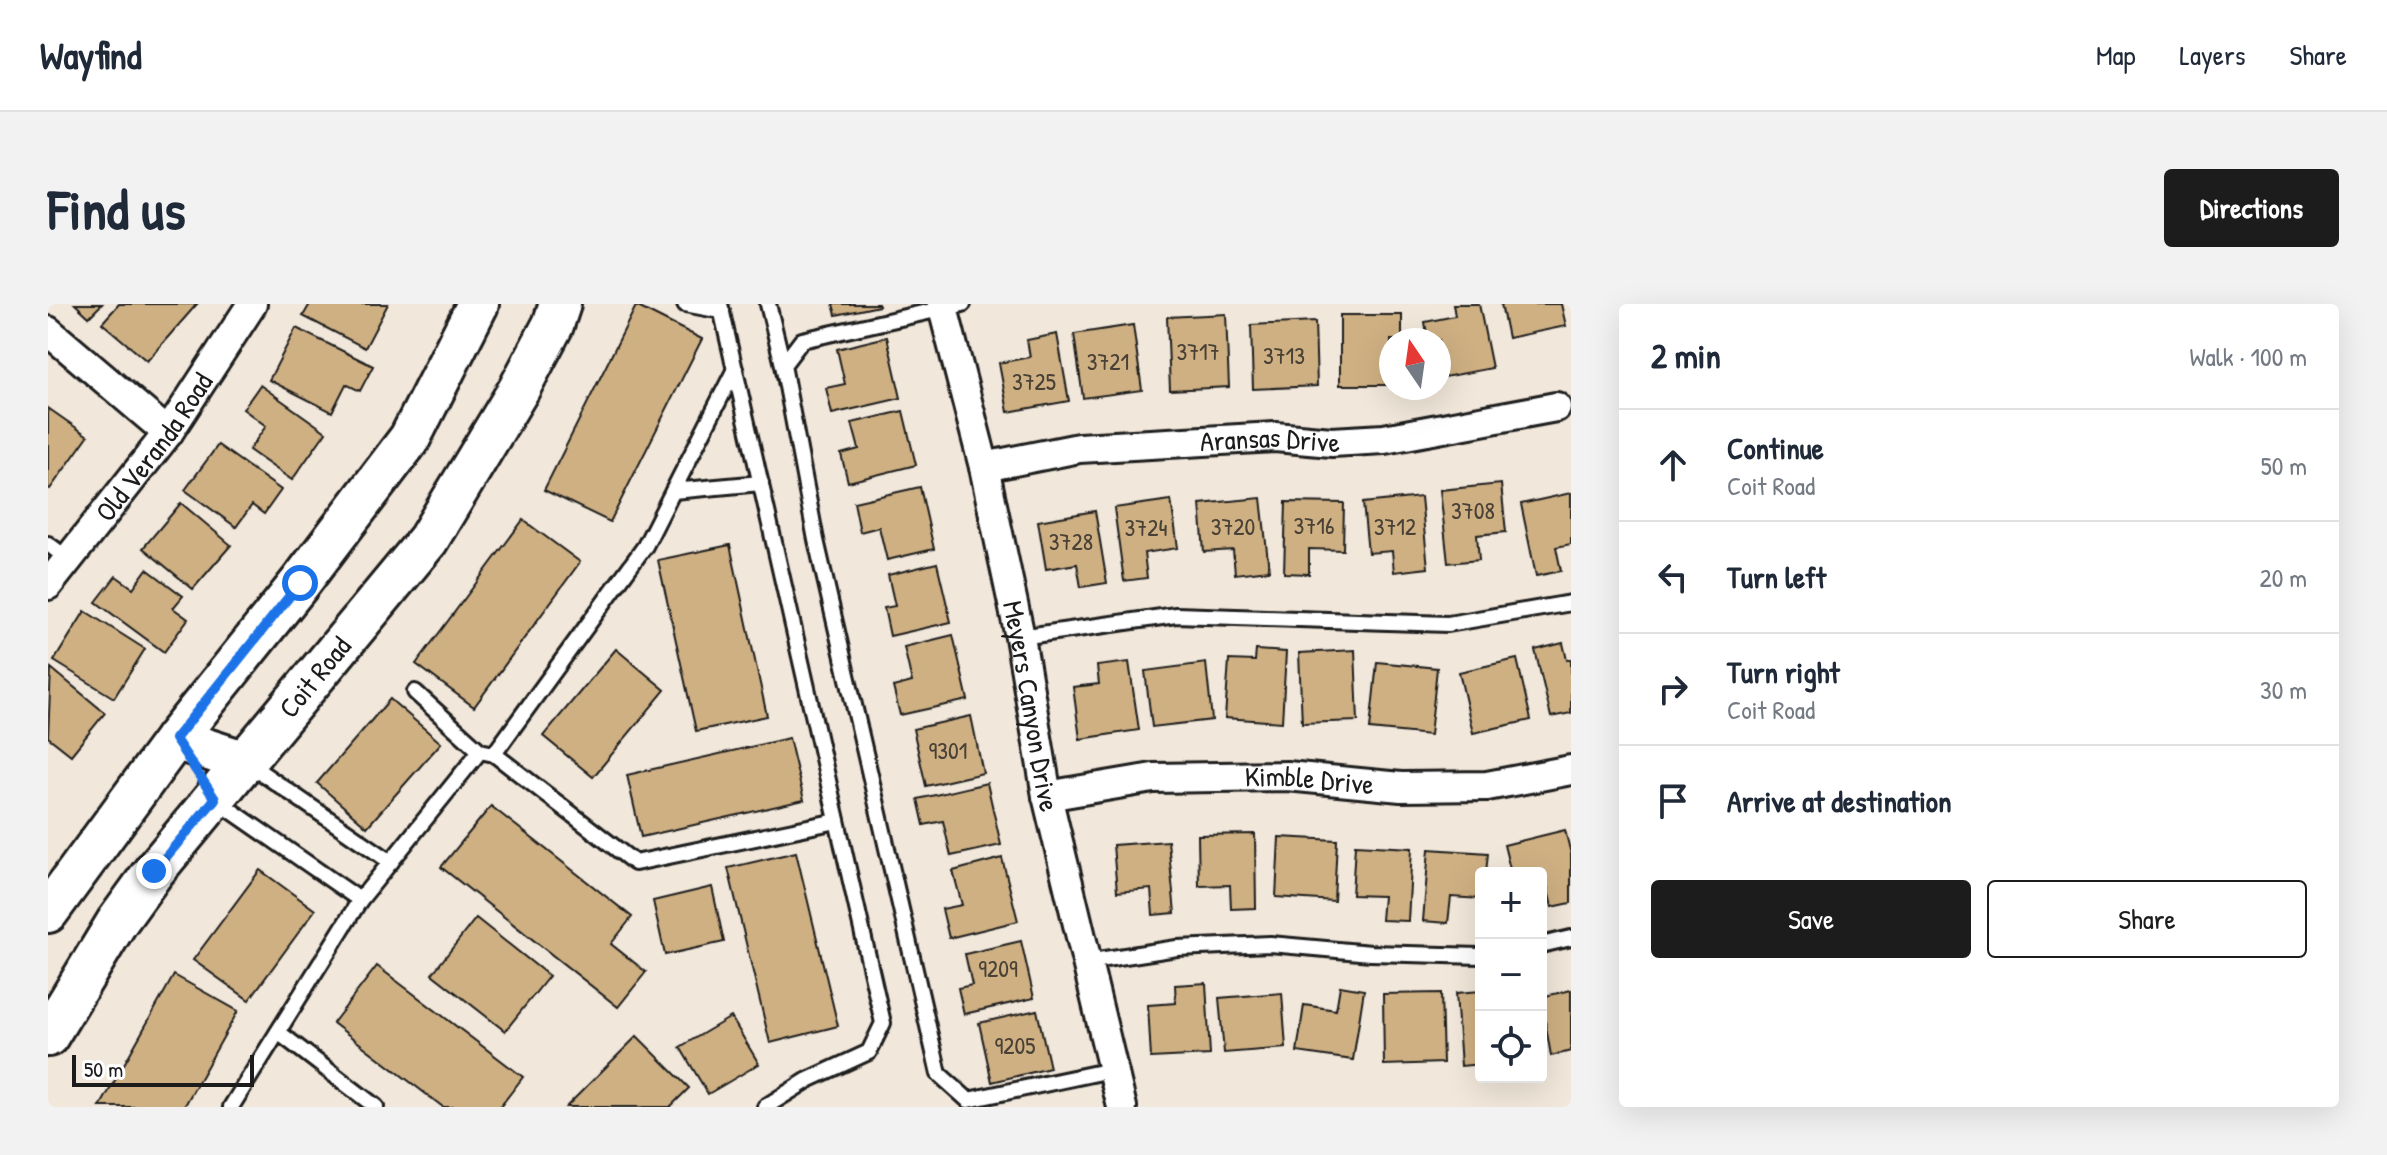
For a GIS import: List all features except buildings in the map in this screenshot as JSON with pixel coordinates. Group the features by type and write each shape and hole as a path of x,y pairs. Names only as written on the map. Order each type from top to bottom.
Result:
{"main road":[{"path":"48,912 175,739 300,583 410,438 478,304"},
{"name":"Coit Road","path":"48,1036 117,922 154,871 428,540 519,389 553,325 560,304"},
{"path":"175,739 246,762"},
{"path":"175,739 215,799"}],"street":[{"name":"Old Veranda Road","path":"48,585 58,552 168,433 252,304"},
{"name":"Meyers Canyon Drive","path":"949,305 1020,637 1047,796 1122,1107"},
{"path":"48,331 168,433"},
{"name":"Aransas Drive","path":"984,467 1079,448 1275,437 1332,442 1384,439 1556,407"},
{"name":"Kimble Drive","path":"1047,796 1153,778 1287,776 1401,787 1487,786 1571,770"}],"lane":[{"path":"685,304 721,308 883,1023 869,1052 808,1080 765,1107"},
{"path":"768,304 783,365 816,540 939,1074 968,1100 1111,1070"},
{"path":"783,365 802,340 949,305"},
{"path":"231,1107 360,900 487,753 645,546 735,369"},
{"path":"673,491 761,483"},
{"path":"1020,637 1176,615 1448,624 1571,603"},
{"path":"415,692 487,753 635,863 837,821"},
{"path":"246,762 391,862"},
{"path":"215,799 360,900"},
{"path":"1547,944 1571,938"},
{"path":"1086,962 1177,948 1270,944 1371,953 1475,956"},
{"path":"278,1032 376,1107"}],"route":[{"path":"154,871 215,799 175,739 300,583"}]}
